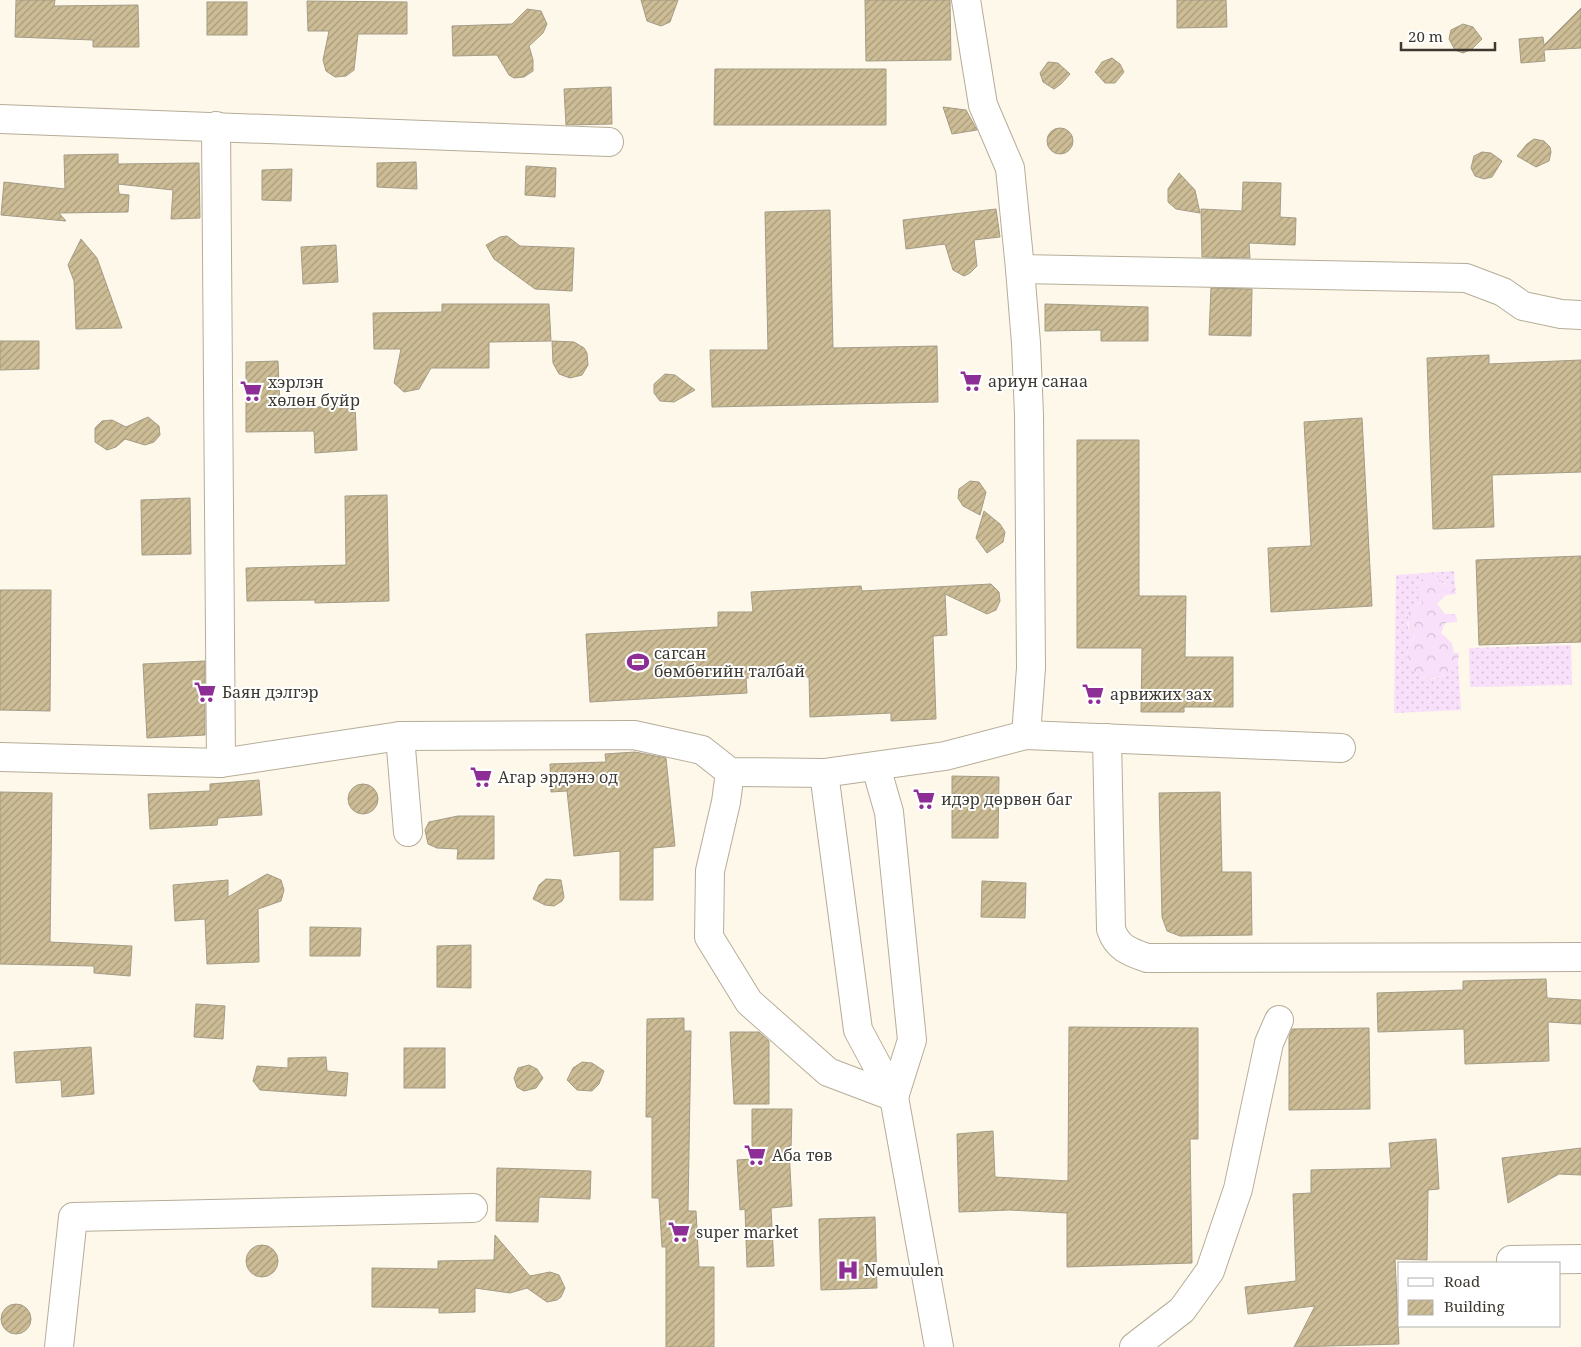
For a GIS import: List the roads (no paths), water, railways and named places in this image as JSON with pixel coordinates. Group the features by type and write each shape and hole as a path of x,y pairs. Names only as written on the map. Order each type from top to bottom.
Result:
{"street":[{"path":"966,0 983,105 1010,168 1020,269 1029,415 1031,668 1026,735"},
{"path":"0,119 609,142"},
{"path":"216,126 221,763"},
{"path":"1020,269 1466,278 1503,292 1523,306 1562,314 1581,315"},
{"path":"0,757 221,763 400,736 634,735 702,750 730,772 824,773 945,756 1026,735 1341,748"},
{"path":"400,736 408,832"},
{"path":"1107,738 1111,929 1114,940 1126,950 1147,958 1581,957"},
{"path":"876,767 889,812 912,1040 894,1097"},
{"path":"730,772 726,802 710,871 709,937 749,1002 828,1072 894,1097"},
{"path":"824,773 858,1030 894,1097 939,1347"},
{"path":"1134,1347 1182,1310 1210,1271 1238,1189 1269,1043 1279,1020"},
{"path":"59,1347 72,1217 473,1208"},
{"path":"1511,1260 1581,1259"}],"place":[{"name":"ариун санаа","path":"971,381"},
{"name":"хэрлэн хөлөн буйр","path":"251,391"},
{"name":"сагсан бөмбөгийн талбай","path":"638,662"},
{"name":"Баян дэлгэр","path":"205,692"},
{"name":"арвижих зах","path":"1093,694"},
{"name":"Агар эрдэнэ од","path":"481,777"},
{"name":"идэр дөрвөн баг","path":"924,799"},
{"name":"Аба төв","path":"755,1155"},
{"name":"super market","path":"679,1232"},
{"name":"Nemuulen","path":"848,1270"}]}
